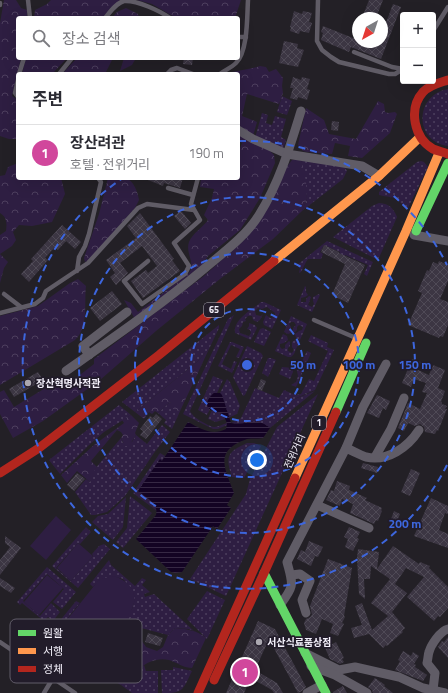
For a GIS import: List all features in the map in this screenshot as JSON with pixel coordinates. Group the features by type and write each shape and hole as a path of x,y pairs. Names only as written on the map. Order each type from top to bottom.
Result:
{"main road":[{"path":"444,153 428,146 420,137 415,126 414,113 417,101 424,91 434,83 448,80"},
{"name":"65","path":"0,473 39,448 146,364 379,176 420,137"},
{"name":"전위거리","path":"198,693 357,338 444,153"},
{"path":"413,238 448,163"},
{"name":"1","path":"212,686 371,332"},
{"path":"264,573 304,653 324,689"}],"street":[{"path":"66,371 180,289 246,232 259,215 276,182 301,111"},
{"path":"240,131 253,139 287,154 362,166 379,176"},
{"path":"413,238 448,241"},
{"path":"89,355 83,346 127,312"},
{"path":"280,605 290,592 293,583 287,562 346,448 363,407 386,364"},
{"path":"375,457 391,429 404,398"},
{"path":"346,448 367,457 381,457 398,452 414,437 418,430"},
{"path":"317,505 369,528"},
{"path":"291,575 300,574 310,582 302,600 306,613"},
{"path":"433,690 435,673 427,663 428,653 434,642 445,630 448,629"},
{"path":"304,653 339,670 355,666 399,677 423,688 445,693"},
{"path":"311,666 335,675 366,693"},
{"path":"307,693 324,689"}],"lane":[{"path":"28,0 30,16"},
{"path":"107,16 114,7 124,0 136,1 156,8 167,16"},
{"path":"240,57 246,37 248,0"},
{"path":"318,0 318,41 322,50 339,62 389,74 395,74 400,71"},
{"path":"436,26 448,6"},
{"path":"240,37 246,37"},
{"path":"354,52 392,67 400,68"},
{"path":"20,72 24,60"},
{"path":"61,72 70,60"},
{"path":"223,72 238,60"},
{"path":"169,72 177,68 188,72"},
{"path":"77,271 78,258 85,246 91,226 101,182 100,180"},
{"path":"148,260 124,281 142,304 185,274 189,266 174,243 200,220 191,204 197,180"},
{"path":"168,188 193,195"},
{"path":"0,313 35,304 43,298 46,291 88,263 138,208 147,204 194,210"},
{"path":"4,294 21,307"},
{"path":"314,320 357,338"},
{"path":"0,642 10,649"},
{"path":"44,693 51,683"},
{"path":"61,683 75,693"}],"green space":[{"path":"4,0 16,0 21,8 27,10 27,16 16,16 16,60 21,60 18,72 16,72 12,96 16,99 16,139 9,139 0,136 0,23"},
{"path":"51,0 120,0 104,16 34,16 35,10 47,4"},
{"path":"137,0 241,0 236,16 173,16 152,4"},
{"path":"126,8 138,14 138,16 114,16 117,12"},
{"path":"26,60 65,60 54,72 22,72"},
{"path":"75,60 112,60 106,72 64,72"},
{"path":"123,60 135,60 132,65 120,71"},
{"path":"260,66 266,67 269,72 276,69 283,78 283,93 279,104 247,94 242,116 257,122 253,136 240,130 240,72 233,72"},
{"path":"448,89 448,146 437,143 429,136 424,128 422,118 424,109 429,100 437,93"},
{"path":"282,96 292,101 287,115 277,112"},
{"path":"378,101 384,104 385,112 395,112 397,114 390,133 362,158 348,156 350,146 335,143 332,154 303,151 298,145 306,108 324,120 329,134 356,139"},
{"path":"262,113 268,115 266,123 272,125 275,116 286,119 281,137 286,140 283,149 255,138"},
{"path":"240,134 267,148 274,155 275,163 260,198 240,230 208,256 202,265 135,319 124,300 131,303 138,312 189,273 191,269 191,262 188,250 189,242 208,220 204,215 212,198 214,189 200,187 201,180 240,180 240,148 242,143 240,142"},
{"path":"301,158 344,166 347,171 343,179 302,211 307,199"},
{"path":"301,158 306,182 307,199 302,211 273,239 220,279 156,331 100,380 43,421 13,438 0,414 0,392 4,390 14,407 57,381 62,389 94,364 94,359 204,276 245,239 286,168 292,160"},
{"path":"421,161 428,167 407,210 395,198 379,195 379,192 417,162"},
{"path":"16,164 16,180 62,180 65,194 52,222 32,226 19,225 13,232 16,240 12,246 0,254 0,235 6,231 6,221 0,213 0,176 5,175 8,167"},
{"path":"108,180 131,181 138,194 139,200 135,208 89,260 85,262 84,258 99,214"},
{"path":"379,203 386,204 391,207 397,217 378,260 333,237 372,206"},
{"path":"327,241 373,262 367,276 364,274 368,265 345,255 343,260 338,257 340,252 324,245 320,252 323,254 321,259 308,259 299,273 300,268 297,265"},
{"path":"0,254 8,262 4,268 0,283"},
{"path":"78,279 86,286 84,322 79,335 75,340 0,385 0,316 38,306"},
{"path":"305,286 308,295 301,298 301,302 306,302 306,299 309,296 311,297 308,305 312,307 314,304 313,297 319,294 320,295 312,312 297,305"},
{"path":"261,302 281,310 272,329 264,325 263,322 266,315 272,318 275,315 275,313 267,307 262,309 258,308 255,311 256,315 261,316 263,314 260,320 257,322 253,320 252,316 248,316 245,319 246,321 243,322 239,329 240,333 249,336 251,333 250,330 247,329 249,323 255,325 257,328 251,340 235,333 235,328 240,319"},
{"path":"234,315 190,411 204,423 214,427 227,423 227,425 218,429 213,429 183,414 228,319"},
{"path":"291,316 307,324 300,340 296,338 295,334 302,330 303,327 299,325 297,330 293,333 293,328 296,325 294,322 289,324 291,327 291,333 288,334 284,332"},
{"path":"219,325 209,349 197,362 135,412 122,402"},
{"path":"263,328 271,332 264,346 254,342 260,329"},
{"path":"283,334 287,336 288,340 280,344 282,349 285,348 285,345 289,341 290,346 288,351 292,353 294,350 292,347 292,342 295,340 299,342 294,354 291,357 275,351"},
{"path":"311,335 328,343 327,347 334,350 315,390 287,402 315,391 270,428 255,422 241,424 231,423 241,418 255,388 279,398 284,390 295,395 301,394 309,379 314,381 328,351 308,341"},
{"path":"230,342 244,347 239,358 236,357 240,349 231,345 222,364 231,369 234,361 237,362 232,373 218,366"},
{"path":"247,346 261,353 263,356 245,395 243,396 233,377"},
{"path":"209,349 181,409 177,411 174,410 170,402 158,413 155,411 152,414 149,412 144,419 135,412 197,362"},
{"path":"307,351 311,353 296,387 291,385 296,382 298,376 296,367 301,363"},
{"path":"268,358 276,360 268,377 262,373"},
{"path":"282,367 293,368 290,379 279,374"},
{"path":"213,376 223,380 217,393 214,393 208,401 210,409 207,415 198,410"},
{"path":"227,379 230,382 240,406 237,414 228,418 220,393"},
{"path":"318,394 226,596 190,579 246,494 250,479 277,427"},
{"path":"170,402 177,411 181,409 172,429 164,423 166,420 158,413"},
{"path":"119,405 131,415 104,432 60,474 49,460"},
{"path":"212,410 223,415 225,419 216,422 208,419"},
{"path":"131,415 139,423 135,433 136,435 129,446 125,446 121,438 123,435 117,430 91,461 97,467 90,482 77,471 67,483 61,475 94,445 124,423 122,420"},
{"path":"162,425 170,432 125,496 107,512 91,515 75,492 86,479 90,482 94,470 121,438 123,443 132,442 136,435 147,444"},
{"path":"247,443 254,443 261,446 244,478 232,477 228,460 229,456 235,449"},
{"path":"160,453 165,456 162,461 160,460 138,491 155,505 157,511 133,493"},
{"path":"130,496 152,513 123,548 116,542 127,528"},
{"path":"126,497 123,527 113,540 92,522 98,516 108,514"},
{"path":"56,516 71,530 46,560 30,546"},
{"path":"86,527 91,532 80,544 78,543 56,568 71,581 93,556 92,554 99,546 104,544 110,549 78,588 52,566"},
{"path":"78,543 93,556 71,581 57,568"},
{"path":"109,560 111,565 135,586 142,578 146,580 142,585 150,592 144,594 145,597 154,594 194,631 175,628 168,635 142,628 142,619 120,619 132,609 134,604 128,585 124,580 121,578 112,578 103,580 93,587 90,584"},
{"path":"47,567 76,592 62,609 53,602 64,589 47,574 23,601 40,616 51,603 60,612 55,619 48,617 46,619 42,619 22,603 20,605 17,602"},
{"path":"47,575 63,588 39,615 24,602"},
{"path":"112,576 123,580 131,588 134,603 125,619 68,619 98,581"},
{"path":"207,591 225,600 207,639 187,619"},
{"path":"76,601 80,603 67,619 61,619"},
{"path":"175,628 187,629 203,635 206,638 192,668 162,659 142,666 142,641 146,647 157,651 163,647 168,635"},
{"path":"144,665 146,671 158,671 158,693 132,693 121,685 123,683 142,683 142,666"},
{"path":"173,667 192,671 182,690 162,693 161,670 173,670"}],"shaded area":[{"path":"214,393 220,393 222,395 231,423 241,424 259,422 270,428 263,438 247,439 229,449 224,461 227,476 234,493 227,505 231,508 217,529 213,526 182,572 175,573 171,572 136,539 156,515 155,507 151,501 138,491 160,459 162,461 188,422 211,432 226,429 227,424 224,416 211,410 207,406 210,397"}],"building":[{"path":"369,0 383,0 378,12 364,12"},
{"path":"393,4 401,7 388,41 388,17"},
{"path":"294,11 302,14 303,11 312,13 309,22 312,23 309,33 300,31 299,34 290,31"},
{"path":"323,26 352,38 352,47 349,52 321,40"},
{"path":"284,41 298,44 297,48 304,50 298,67 279,63"},
{"path":"354,48 385,48 381,59"},
{"path":"184,60 193,60 192,65 183,64"},
{"path":"293,77 301,80 302,77 310,79 307,89 310,90 307,100 298,97 297,100 290,98 293,88 290,88"},
{"path":"332,121 339,122 338,131 331,130"},
{"path":"148,180 182,180 180,188 164,183 163,186"},
{"path":"179,212 182,212 191,223 185,229 174,216"},
{"path":"140,213 174,259 172,260 180,271 143,298 131,281 146,270 148,273 157,266 142,246 120,263 128,273 116,285 110,277 115,273 106,260 136,238 127,226"},
{"path":"62,225 81,242 75,249 66,241 58,250 55,247 45,258 48,260 29,282 21,274 33,261 31,259"},
{"path":"324,245 365,265 348,303 332,295 345,264 321,252"},
{"path":"439,261 448,265 448,281 440,299 448,302 448,325 443,337 440,336 439,338 408,325 422,293 418,291 427,270 429,271 433,262 438,264"},
{"path":"112,291 122,304 100,321 90,308"},
{"path":"412,359 421,362 418,370 429,375 433,365 445,370 438,388 445,391 441,402 447,406 445,409 447,409 438,431 437,430 435,434 425,432 424,427 420,424 415,426 408,423 404,431 398,428 408,403 420,409 427,393 422,392 426,383 414,379 411,387 402,383"},
{"name":"장산혁명사적관","path":"38,372 43,380 14,397 9,389"},
{"path":"261,379 266,381 262,391 257,389"},
{"path":"377,395 390,401 386,410 383,408 379,418 367,413"},
{"path":"156,414 162,419 146,439 140,435 143,431 140,429 150,416 153,418"},
{"path":"363,463 378,467 377,473 361,468"},
{"path":"411,469 420,473 410,496 401,492"},
{"path":"77,473 85,479 74,491 67,485"},
{"path":"337,481 350,486 349,490 367,498 365,500 382,508 378,521 376,520 374,524 350,513 353,504 342,499 340,506 326,500 331,490 334,491"},
{"path":"431,498 448,506 448,514 445,513 439,530 448,534 448,548 414,536"},
{"path":"394,511 400,514 397,522 391,519"},
{"path":"349,527 360,532 357,538 359,539 353,551 345,547 348,539 344,537"},
{"path":"5,536 21,548 0,575 0,560 10,547 5,543"},
{"path":"309,541 323,547 318,557 315,556 311,566 297,559 301,550 305,552"},
{"path":"393,546 419,564 420,562 430,566 429,568 448,587 448,608 434,621 407,597 424,577 406,568 395,584 407,593 392,612 405,628 402,631 403,632 383,648 369,634 354,638 351,628 362,625 355,606 362,603 372,630 388,616 371,603 390,579 371,566 370,579 364,579 365,599 359,594 357,558 358,549 379,552 377,569"},
{"path":"328,559 352,568 345,617 342,623 344,624 338,636 330,633 333,624 322,619 316,634 306,630 304,623 306,619 312,615 310,606"},
{"path":"0,578 15,588 11,593 0,586"},
{"path":"258,621 275,629 306,687 302,691 298,693 269,639 255,670 277,683 283,693 274,693 272,690 251,678 244,693 226,693"},
{"path":"148,633 163,638 160,646 145,642"},
{"path":"448,637 448,658 438,647 442,641 444,642"},
{"path":"336,642 344,658 342,659 344,662 340,664 330,659 325,648"},
{"path":"403,651 411,656 413,652 419,656 414,664 416,665 415,667 427,675 423,681 395,670"},
{"path":"375,678 393,693 373,693 368,687"},
{"path":"343,686 347,693 333,693 333,692"}],"traffic: fast":[{"path":"416,231 448,163"},
{"path":"336,412 366,343"},
{"path":"264,573 326,693"}],"traffic: slow":[{"path":"274,261 379,176 420,137"},
{"path":"295,478 406,231 439,153"}],"traffic: jam":[{"path":"448,80 438,83 423,92 418,99 415,115 415,123 418,131 426,144 433,149 448,154"},
{"path":"0,473 39,448 159,355 274,261"},
{"path":"214,680 336,412"},
{"path":"198,693 295,478"}],"place":[{"name":"장산혁명사적관","path":"28,383"},
{"name":"서산식료품상점","path":"259,642"},
{"name":"장산려관","path":"245,672"}]}
